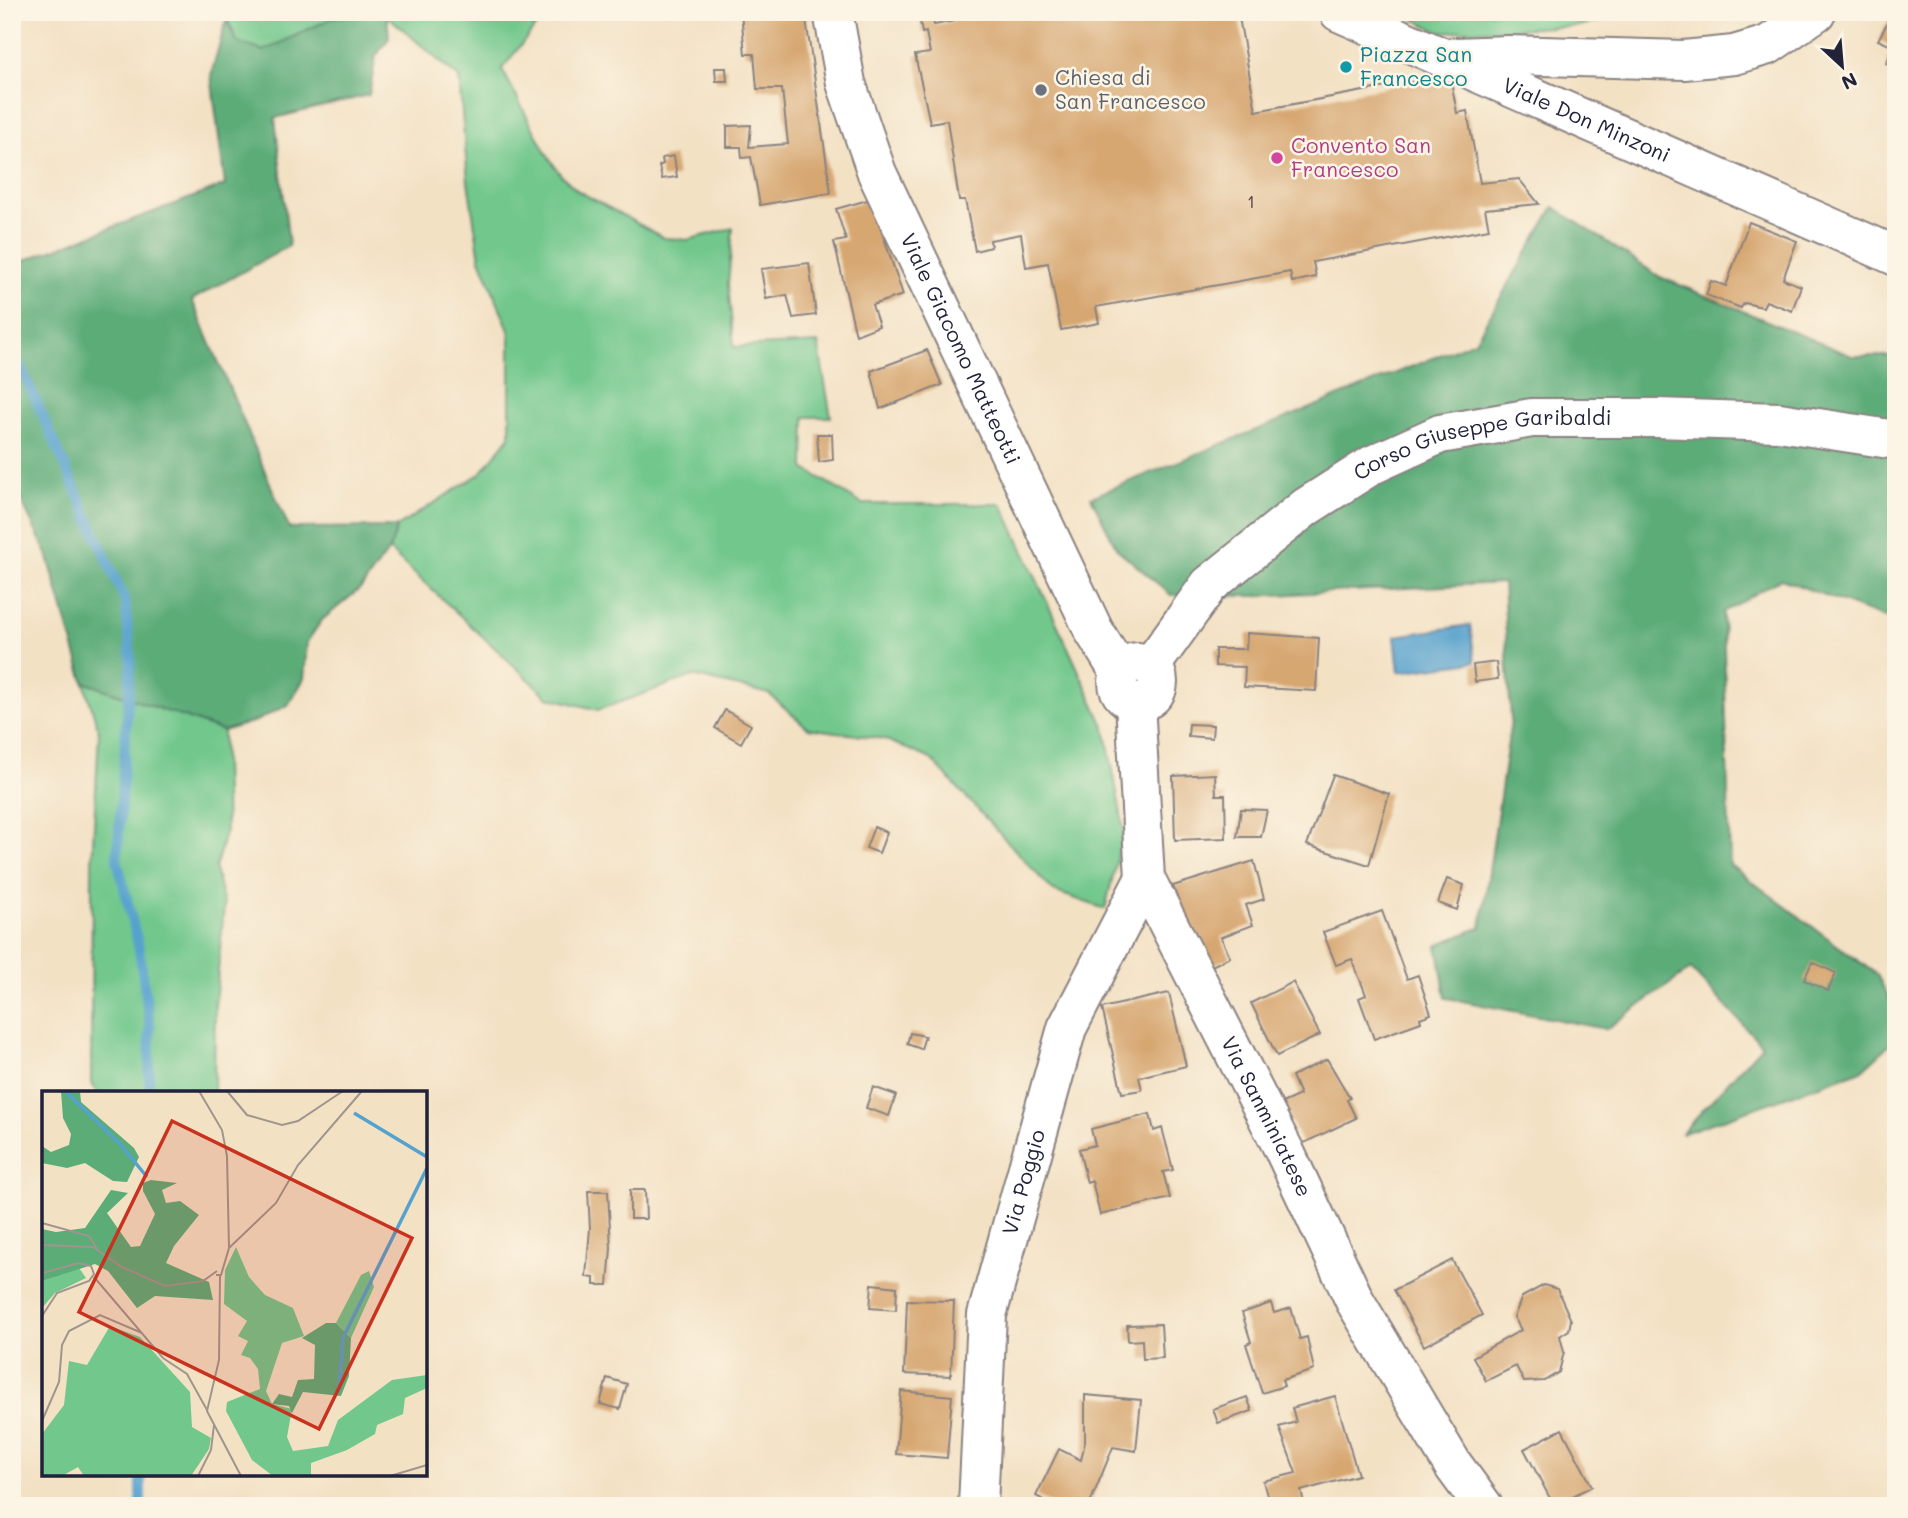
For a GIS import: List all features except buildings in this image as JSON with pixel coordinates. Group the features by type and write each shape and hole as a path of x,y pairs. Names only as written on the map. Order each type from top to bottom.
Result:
{"main road":[{"name":"Viale Giacomo Matteotti","path":"834,12 846,83 877,173 1094,631 1135,680"},
{"path":"1339,12 1439,58"},
{"name":"Viale Don Minzoni","path":"1439,58 1508,55 1684,60 1734,55 1768,45 1816,12"},
{"name":"Viale Don Minzoni","path":"1439,58 1506,83 1896,256"},
{"name":"Corso Giuseppe Garibaldi","path":"1135,680 1209,585 1306,507 1372,466 1440,435 1532,418 1656,418 1779,422 1896,440"},
{"name":"Via Sanminiatese","path":"1135,680 1145,878 1284,1150 1355,1301 1452,1465 1483,1506"},
{"name":"Via Poggio","path":"978,1506 987,1315 1067,1028 1145,878"}],"green space":[{"path":"225,12 366,12 332,18 264,51 237,42"},
{"path":"383,12 547,12 502,69 547,155 561,175 578,191 664,238 687,240 733,228 728,284 734,347 818,343 831,417 805,417 804,468 862,504 1002,504 1105,728 1124,830 1105,909 1053,891 931,759 884,739 808,728 769,694 693,676 598,710 548,697 389,550 397,527 481,473 510,436 510,333 480,259 468,182 459,78"},
{"path":"383,12 387,16 389,38 376,56 369,95 275,118 289,246 192,300 289,528 397,527 389,550 362,587 322,620 307,642 304,679 288,705 256,721 223,731 84,682 47,554 12,482 12,265 225,185 211,75 226,20 237,42 264,51 332,18"},
{"path":"1401,12 1632,12 1579,26 1439,32"},
{"path":"1554,207 1660,277 1852,356 1896,356 1896,625 1888,619 1781,579 1723,612 1730,865 1877,975 1896,1011 1896,1039 1862,1070 1681,1134 1762,1045 1691,969 1606,1029 1446,998 1437,945 1481,927 1511,721 1503,583 1255,596 1171,595 1117,549 1091,497 1475,341"},
{"path":"84,682 223,731 226,830 215,869 224,905 215,1005 214,1091 96,1091 91,1081 92,863 99,732"}],"water":[{"path":"1470,625 1475,662 1399,672 1395,636"}],"waterway":[{"path":"12,347 125,600 131,659 117,859 139,948 150,1026 149,1091"},
{"path":"141,1476 141,1506"}],"place":[{"name":"Piazza San Francesco","path":"1346,67"},
{"name":"Chiesa di San Francesco","path":"1041,90"},
{"name":"Convento San Francesco","path":"1277,158"}]}
